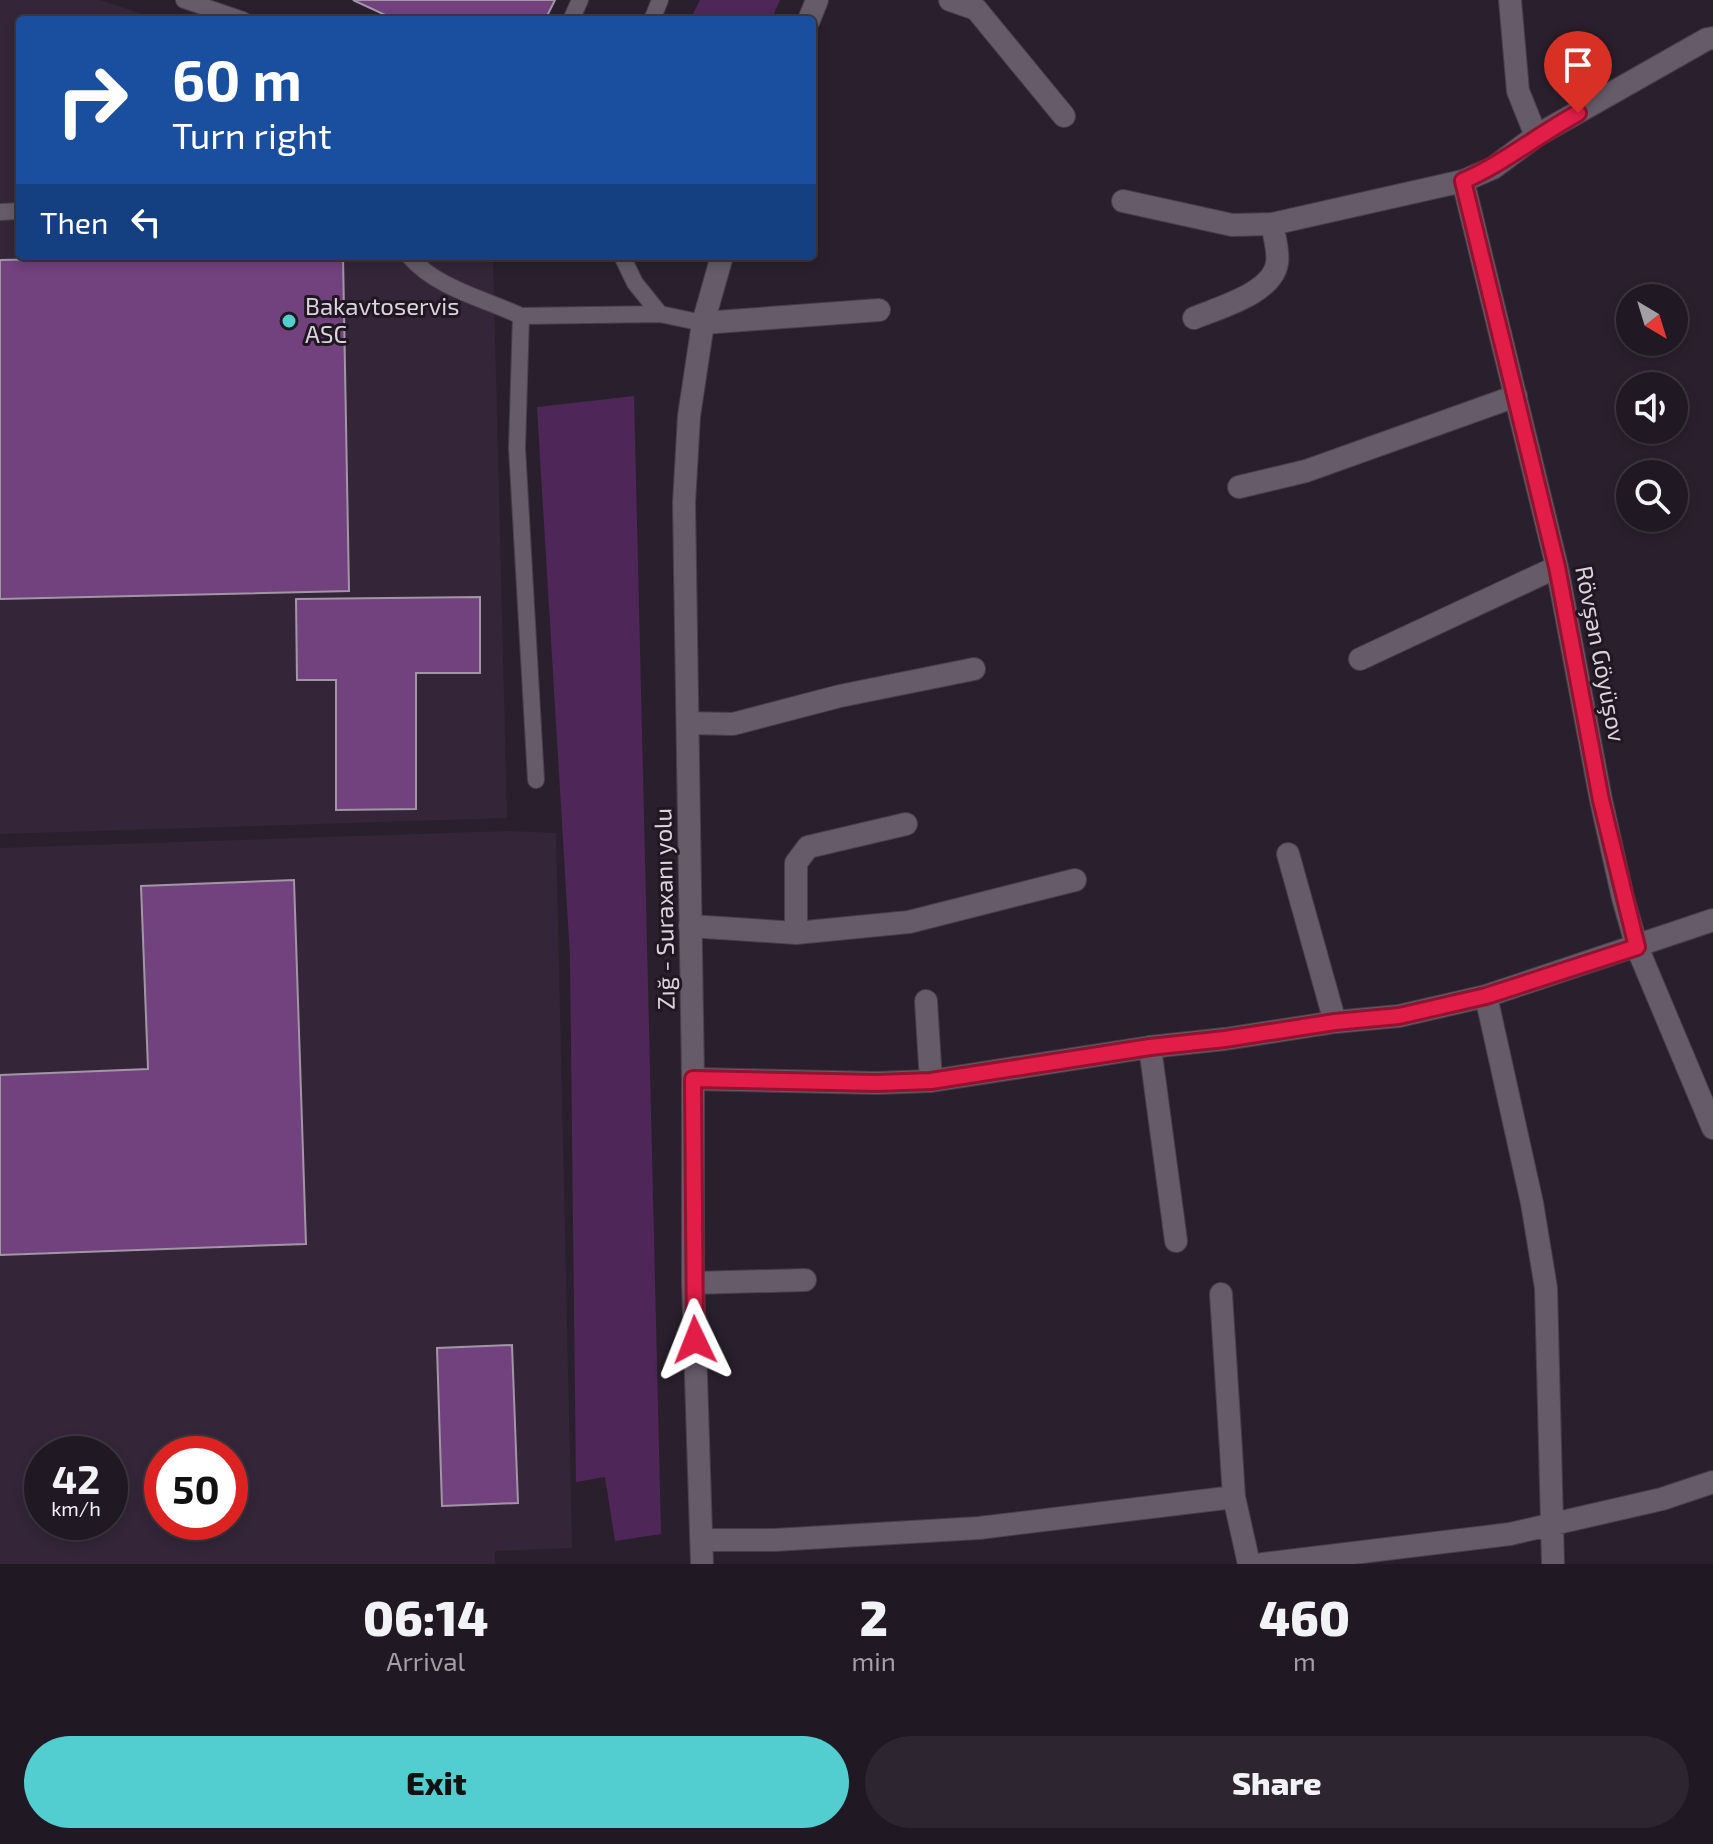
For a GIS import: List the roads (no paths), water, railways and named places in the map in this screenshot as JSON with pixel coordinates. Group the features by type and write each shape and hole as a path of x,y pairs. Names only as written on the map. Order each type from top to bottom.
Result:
{"street":[{"path":"950,0 976,9 1064,116"},
{"path":"1510,0 1518,91 1536,136"},
{"path":"1123,201 1232,225 1272,224 1463,181 1493,168 1536,136 1713,38"},
{"name":"Rövşən Göyüşov","path":"1463,181 1557,567 1601,800 1637,947 1713,1128"},
{"path":"1194,318 1247,296 1268,280 1277,264 1272,224"},
{"name":"Zığ - Suraxanı yolu","path":"702,1564 693,1283 684,503 689,416 703,323 721,260"},
{"path":"703,323 879,310"},
{"path":"1239,487 1306,471 1516,396"},
{"path":"1360,659 1557,567"},
{"path":"688,723 733,724 840,696 974,669"},
{"path":"796,933 796,863 808,847 906,824"},
{"path":"1288,854 1335,1022"},
{"path":"690,926 796,933 909,922 1075,880"},
{"path":"693,1079 877,1083 931,1081 1150,1047 1399,1016 1486,996 1713,920"},
{"path":"1486,996 1532,1203 1546,1288 1553,1564"},
{"path":"926,1001 931,1081"},
{"path":"1150,1047 1176,1241"},
{"path":"693,1283 805,1280"},
{"path":"1221,1294 1234,1497 1249,1564"},
{"path":"1263,1564 1510,1534 1662,1499 1713,1482"},
{"path":"702,1540 774,1540 979,1528 1234,1497"}],"lane":[{"path":"184,0 231,16"},
{"path":"412,260 419,268 460,290 521,316 660,314 703,323"},
{"path":"624,260 635,283 660,314"},
{"path":"521,316 517,448 536,780"}],"place":[{"name":"Bakavtoservis ASC","path":"289,321"}]}
